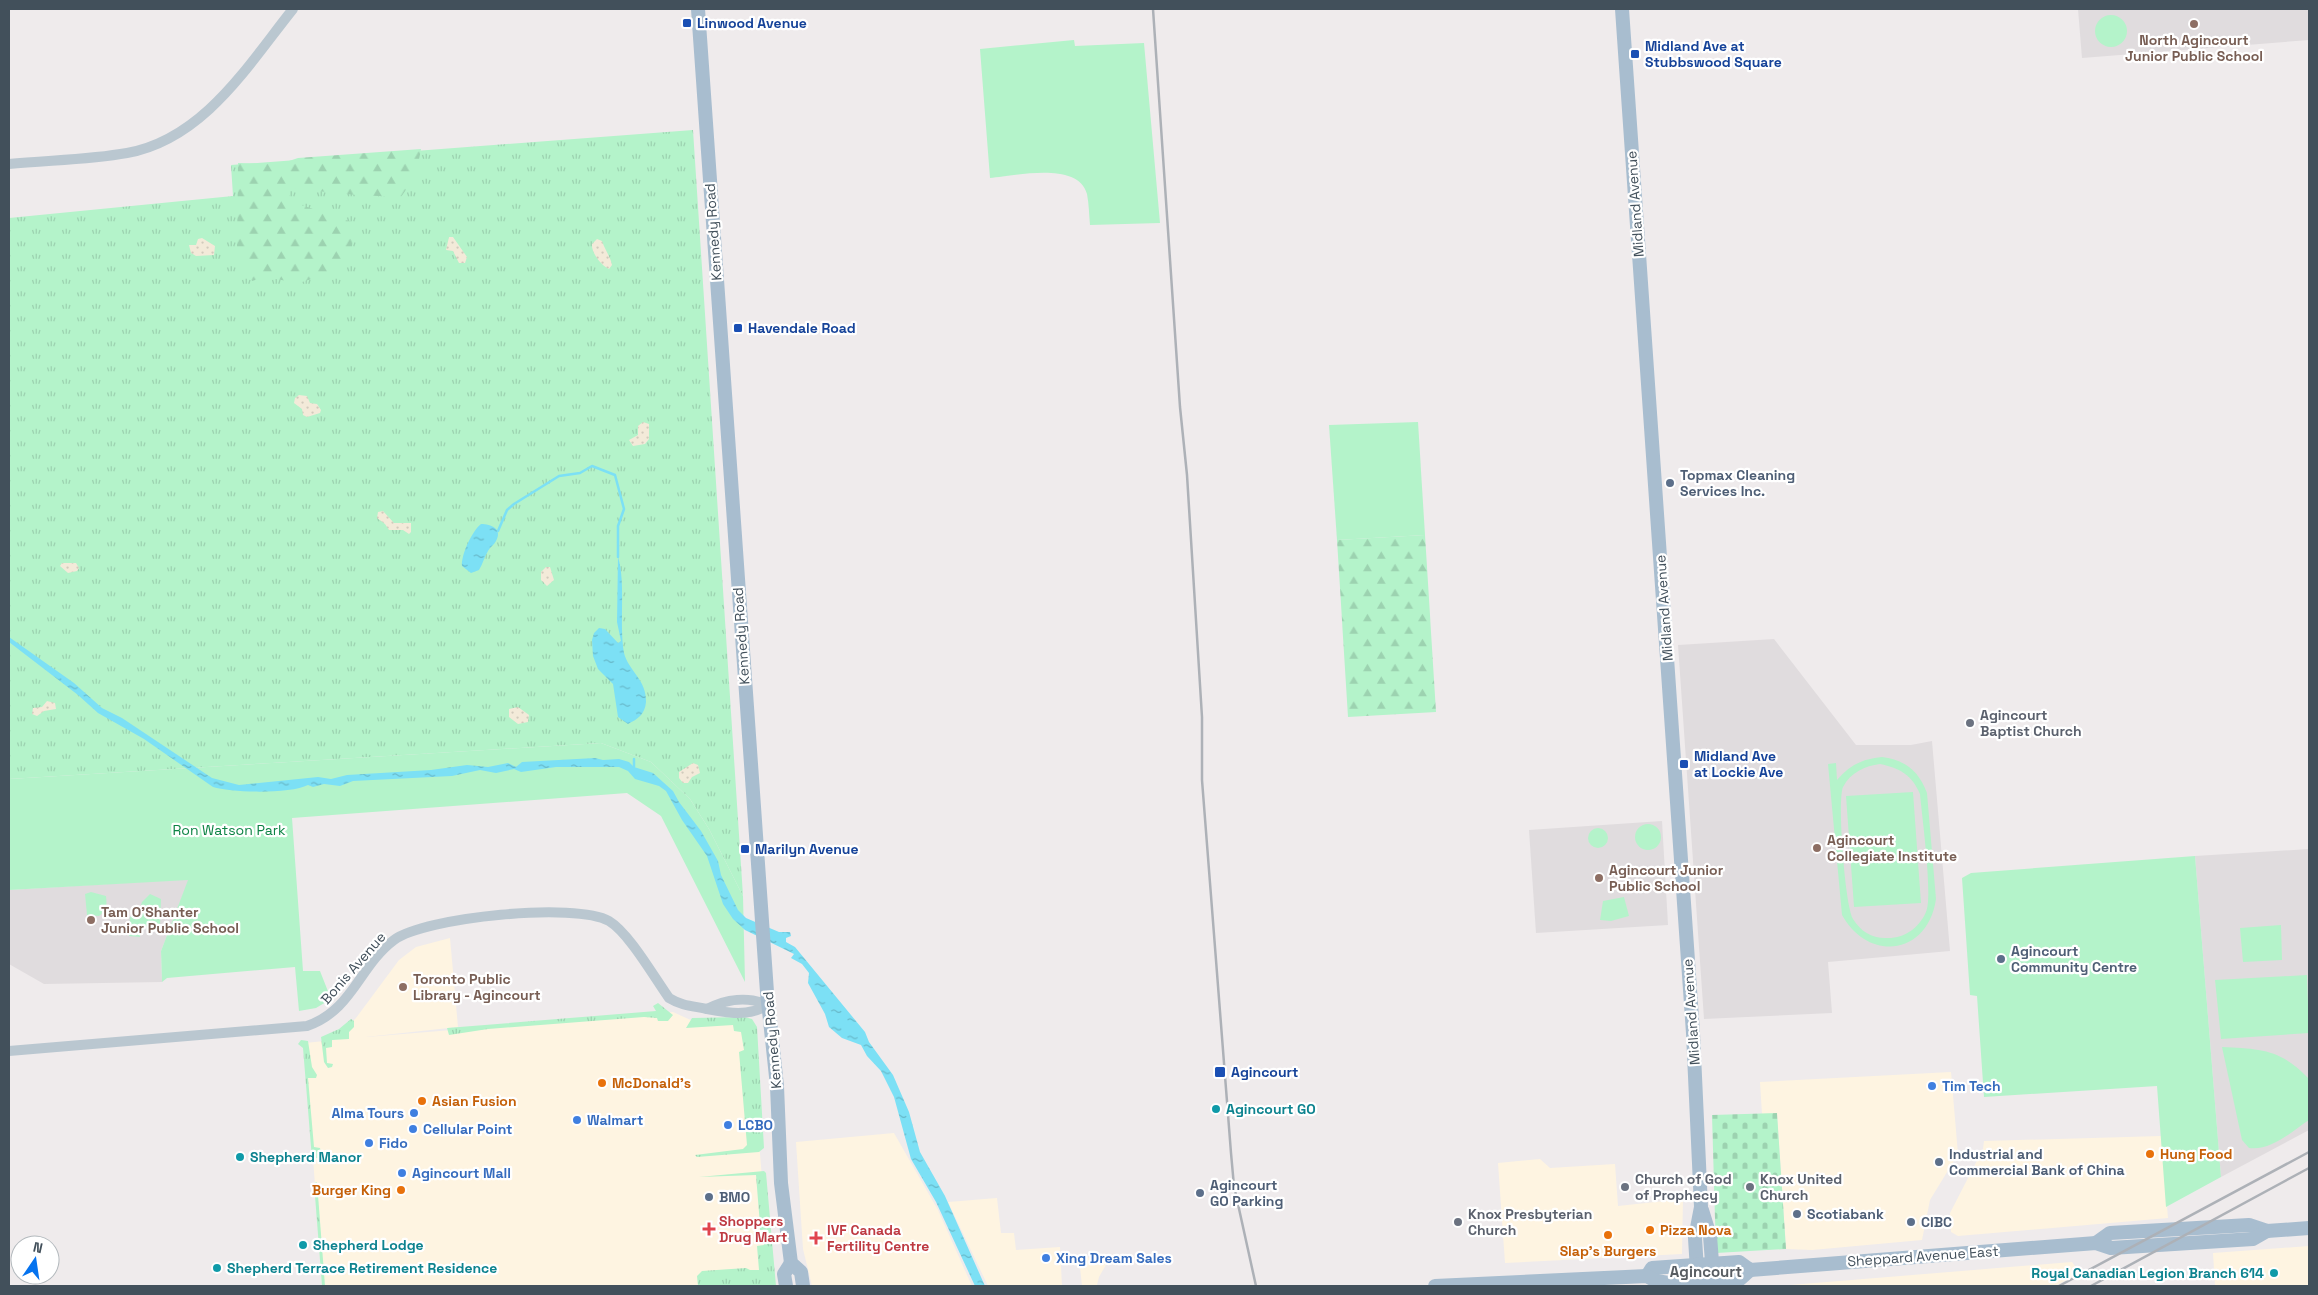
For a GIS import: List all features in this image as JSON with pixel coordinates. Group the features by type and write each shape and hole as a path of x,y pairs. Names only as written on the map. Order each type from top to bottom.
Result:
{"main road":[{"name":"Kennedy Road","path":"698,9 761,912 775,1069 781,1182 792,1263 801,1272 803,1286"},
{"name":"Midland Avenue","path":"1622,9 1693,1033 1701,1207 1695,1238 1697,1284"},
{"name":"Midland Avenue","path":"1701,1207 1710,1236 1714,1284"},
{"name":"Sheppard Avenue East","path":"1435,1286 1647,1276 1654,1280 1666,1282 1714,1284 1740,1279 1750,1270 2096,1243 2111,1248 2253,1239 2267,1231 2309,1228"},
{"name":"Sheppard Avenue East","path":"1647,1276 1652,1268 1739,1262 1750,1270"},
{"name":"Kennedy Road","path":"786,1286 784,1274 792,1263"}],"street":[{"path":"9,164 128,152 174,135 197,121 222,98 293,9"},
{"name":"Bonis Avenue","path":"9,1051 307,1026 324,1020 340,1007 380,953 401,936 419,929 470,919 512,914 587,914 604,919 625,936 669,998 687,1006 707,1009 722,1001 756,1000 768,1006"}],"shaded area":[{"name":"North Agincourt Junior Public School","path":"2078,9 2309,9 2309,40 2082,58"},
{"name":"Agincourt Collegiate Institute","path":"1774,639 1856,745 1911,745 1932,741 1950,951 1828,962 1832,1013 1704,1019 1678,645"},
{"name":"Agincourt Junior Public School","path":"1662,821 1668,925 1536,933 1529,830"},
{"path":"2309,849 2309,1130 2221,1177 2195,856"},
{"name":"Tam O'Shanter Junior Public School","path":"189,879 161,951 162,982 44,984 9,964 9,890"},
{"path":"450,938 458,1027 366,1037 673,1012 695,1022 749,1022 771,1286 322,1286 305,1043 334,1040 356,1018 399,960 416,947"},
{"path":"1951,1072 1958,1154 1930,1200 1922,1240 1812,1250 1786,1249 1777,1114 1762,1114 1760,1082"},
{"path":"894,1133 938,1210 972,1286 812,1286 803,1249 796,1142"},
{"path":"2161,1136 2168,1218 1958,1236 1951,1232 1950,1213 1983,1149 1984,1141"},
{"path":"1540,1159 1550,1168 1615,1164 1618,1206 1683,1199 1682,1254 1505,1263 1498,1163"},
{"path":"997,1198 1001,1233 1014,1233 1016,1250 1060,1247 1062,1286 988,1286 948,1202"},
{"path":"2309,1246 2309,1286 2215,1286 2213,1253"},
{"path":"1111,1256 1099,1277 1097,1285 1082,1286 1079,1258"},
{"path":"2072,1262 2080,1273 2055,1286 1777,1286"}],"green space":[{"path":"2111,15 2117,16 2122,20 2126,25 2126,37 2122,42 2117,46 2111,47 2105,46 2100,42 2096,37 2095,31 2096,25 2100,20 2105,16"},
{"path":"1074,40 1075,46 1144,43 1160,223 1090,225 1087,194 1081,184 1072,177 1059,174 1029,173 990,178 980,49"},
{"path":"693,130 743,896 709,829 690,799 651,762 601,743 9,779 9,218 233,196 231,165"},
{"path":"421,149 416,175 401,197 356,195 289,188 289,201 355,223 352,246 339,270 299,283 264,277 252,281 237,250 238,163 280,164 298,158"},
{"path":"1418,422 1425,535 1337,540 1329,425"},
{"path":"1425,535 1436,712 1348,717 1337,540"},
{"name":"Ron Watson Park","path":"601,743 651,762 690,799 709,829 743,896 745,982 661,816 627,793 292,818 303,971 320,971 331,999 316,1008 299,1011 295,967 167,978 162,982 161,951 188,880 9,890 9,779"},
{"path":"1882,757 1898,761 1910,768 1920,779 1927,793 1936,899 1931,918 1922,932 1910,941 1896,946 1881,946 1867,941 1853,930 1842,915 1828,764 1836,763 1837,780 1847,770 1862,761","holes":["1880,764 1899,770 1909,777 1920,794 1928,890 1926,912 1920,923 1906,934 1894,938 1872,936 1860,928 1853,919 1847,895 1841,831 1841,796 1846,782 1854,774 1869,766"]},
{"path":"1913,792 1921,903 1854,907 1846,796"},
{"path":"1648,824 1657,828 1661,837 1657,846 1648,850 1639,846 1635,837 1639,828"},
{"path":"1598,828 1605,831 1608,838 1605,845 1598,848 1591,845 1588,838 1591,831"},
{"path":"2195,856 2221,1177 2166,1207 2157,1086 1984,1097 1977,996 1970,995 1962,878 1971,873"},
{"path":"91,892 106,896 106,907 99,916 87,915 85,894"},
{"path":"150,894 161,899 160,926 141,926 140,937 129,936 130,917 138,914 142,902"},
{"path":"1624,897 1629,916 1611,921 1600,920 1603,901"},
{"path":"2281,925 2282,960 2243,962 2240,928"},
{"path":"2307,975 2309,1033 2221,1039 2215,980"},
{"path":"658,1003 673,1015 668,1021 658,1021 657,1018 644,1017 488,1029 449,1035 447,1028 656,1011 653,1006"},
{"path":"744,1017 752,1019 757,1027 764,1148 759,1152 697,1157 695,1155 743,1149 747,1145 739,1052 744,1050 741,1032 734,1031 733,1025 686,1028 692,1018"},
{"path":"351,1019 354,1021 354,1027 349,1032 349,1039 332,1040 332,1047 326,1048 327,1063 333,1064 332,1067 328,1068 324,1062 321,1037 339,1029"},
{"path":"301,1040 308,1041 312,1067 317,1075 316,1078 308,1078 314,1147 320,1148 322,1157 312,1159 303,1048 298,1044"},
{"path":"2222,1047 2259,1050 2270,1053 2279,1056 2299,1069 2309,1079 2309,1120 2273,1144 2265,1147 2249,1148 2242,1140"},
{"path":"1777,1113 1786,1249 1716,1253 1712,1115"},
{"path":"764,1171 766,1173 776,1286 698,1286 697,1276 702,1271 746,1268 759,1270 757,1246 764,1245 763,1230 760,1230 756,1175 699,1177"},
{"path":"317,1182 325,1286 322,1286 314,1183"}],"sand":[{"path":"449,237 453,237 467,257 465,263 459,263 453,251 446,250"},
{"path":"202,238 215,246 214,255 196,256 191,253 189,245 196,245 198,239"},
{"path":"597,239 602,241 612,265 609,269 600,262 593,251 592,244"},
{"path":"299,395 307,396 310,403 317,404 321,410 320,413 307,417 303,415 302,409 294,403 295,398"},
{"path":"643,422 649,424 649,439 645,444 633,446 629,440 638,435 638,426"},
{"path":"383,511 394,523 411,523 411,532 409,534 403,530 389,530 377,518 378,512"},
{"path":"62,563 76,563 79,568 77,571 68,573 60,566"},
{"path":"546,567 550,567 554,580 547,586 541,580 541,572"},
{"path":"47,701 55,703 56,709 44,711 37,716 32,714 33,708 42,707"},
{"path":"518,707 529,715 528,722 518,724 509,717 509,709"},
{"path":"693,763 698,765 700,773 692,777 688,783 683,783 679,778 679,772"}],"water":[{"path":"481,524 495,528 498,537 487,553 479,570 471,573 462,566 463,556 471,537"},
{"path":"618,557 622,579 624,653 629,665 641,681 646,694 644,710 640,716 628,724 618,717 613,684 598,669 593,656 592,640 594,633 599,628 605,629 618,643 621,641 617,622"},
{"path":"9,637 74,683 102,708 122,718 212,778 239,785 318,777 331,779 347,775 431,770 467,765 488,767 508,763 516,767 522,762 595,758 603,760 619,759 629,762 634,767 653,773 673,791 701,831 718,861 721,875 738,910 746,918 779,932 790,932 791,936 786,938 786,942 795,947 865,1032 869,1042 893,1075 909,1112 920,1152 945,1196 985,1286 975,1286 936,1202 911,1159 894,1097 881,1071 867,1056 861,1045 842,1038 829,1027 825,1014 808,983 809,973 802,964 791,958 794,954 745,930 733,919 723,904 707,856 682,820 666,791 659,786 635,779 628,771 619,767 556,767 521,772 514,769 496,773 480,770 452,776 353,781 340,786 324,784 313,787 308,785 289,790 261,792 213,787 144,739 98,713 78,695 9,642"}],"waterway":[{"path":"498,531 507,510 514,504 559,476 580,473 592,466 615,475 624,509 618,526 618,557"},
{"path":"634,759 634,767"}],"railway":[{"path":"1153,9 1180,407 1187,475 1202,717 1202,780 1231,1153 1234,1186 1256,1286"},
{"path":"2059,1286 2309,1152"},
{"path":"2091,1286 2309,1168"}],"place":[{"name":"Linwood Avenue","path":"687,23"},
{"name":"North Agincourt Junior Public School","path":"2194,24"},
{"name":"Midland Ave at Stubbswood Square","path":"1635,54"},
{"name":"Havendale Road","path":"738,328"},
{"name":"Topmax Cleaning Services Inc.","path":"1670,483"},
{"name":"Agincourt Baptist Church","path":"1970,723"},
{"name":"Midland Ave at Lockie Ave","path":"1684,764"},
{"name":"Agincourt Collegiate Institute","path":"1817,848"},
{"name":"Marilyn Avenue","path":"745,849"},
{"name":"Agincourt Junior Public School","path":"1599,878"},
{"name":"Tam O'Shanter Junior Public School","path":"91,920"},
{"name":"Agincourt Community Centre","path":"2001,959"},
{"name":"Toronto Public Library - Agincourt","path":"403,987"},
{"name":"Agincourt","path":"1220,1072"},
{"name":"McDonald's","path":"602,1083"},
{"name":"Tim Tech","path":"1932,1086"},
{"name":"Asian Fusion","path":"422,1101"},
{"name":"Agincourt GO","path":"1216,1109"},
{"name":"Alma Tours","path":"414,1113"},
{"name":"Walmart","path":"577,1120"},
{"name":"LCBO","path":"728,1125"},
{"name":"Cellular Point","path":"413,1129"},
{"name":"Fido","path":"369,1143"},
{"name":"Hung Food","path":"2150,1154"},
{"name":"Shepherd Manor","path":"240,1157"},
{"name":"Industrial and Commercial Bank of China","path":"1939,1162"},
{"name":"Agincourt Mall","path":"402,1173"},
{"name":"Church of God of Prophecy","path":"1625,1187"},
{"name":"Knox United Church","path":"1750,1187"},
{"name":"Burger King","path":"401,1190"},
{"name":"Agincourt GO Parking","path":"1200,1193"},
{"name":"BMO","path":"709,1197"},
{"name":"Scotiabank","path":"1797,1214"},
{"name":"Knox Presbyterian Church","path":"1458,1222"},
{"name":"CIBC","path":"1911,1222"},
{"name":"Shoppers Drug Mart","path":"709,1229"},
{"name":"Pizza Nova","path":"1650,1230"},
{"name":"Slap’s Burgers","path":"1608,1235"},
{"name":"IVF Canada Fertility Centre","path":"816,1238"},
{"name":"Shepherd Lodge","path":"303,1245"},
{"name":"Xing Dream Sales","path":"1046,1258"},
{"name":"Shepherd Terrace Retirement Residence","path":"217,1268"},
{"name":"Royal Canadian Legion Branch 614","path":"2274,1273"}],"district":[{"name":"Agincourt","path":"1706,1272"}]}
